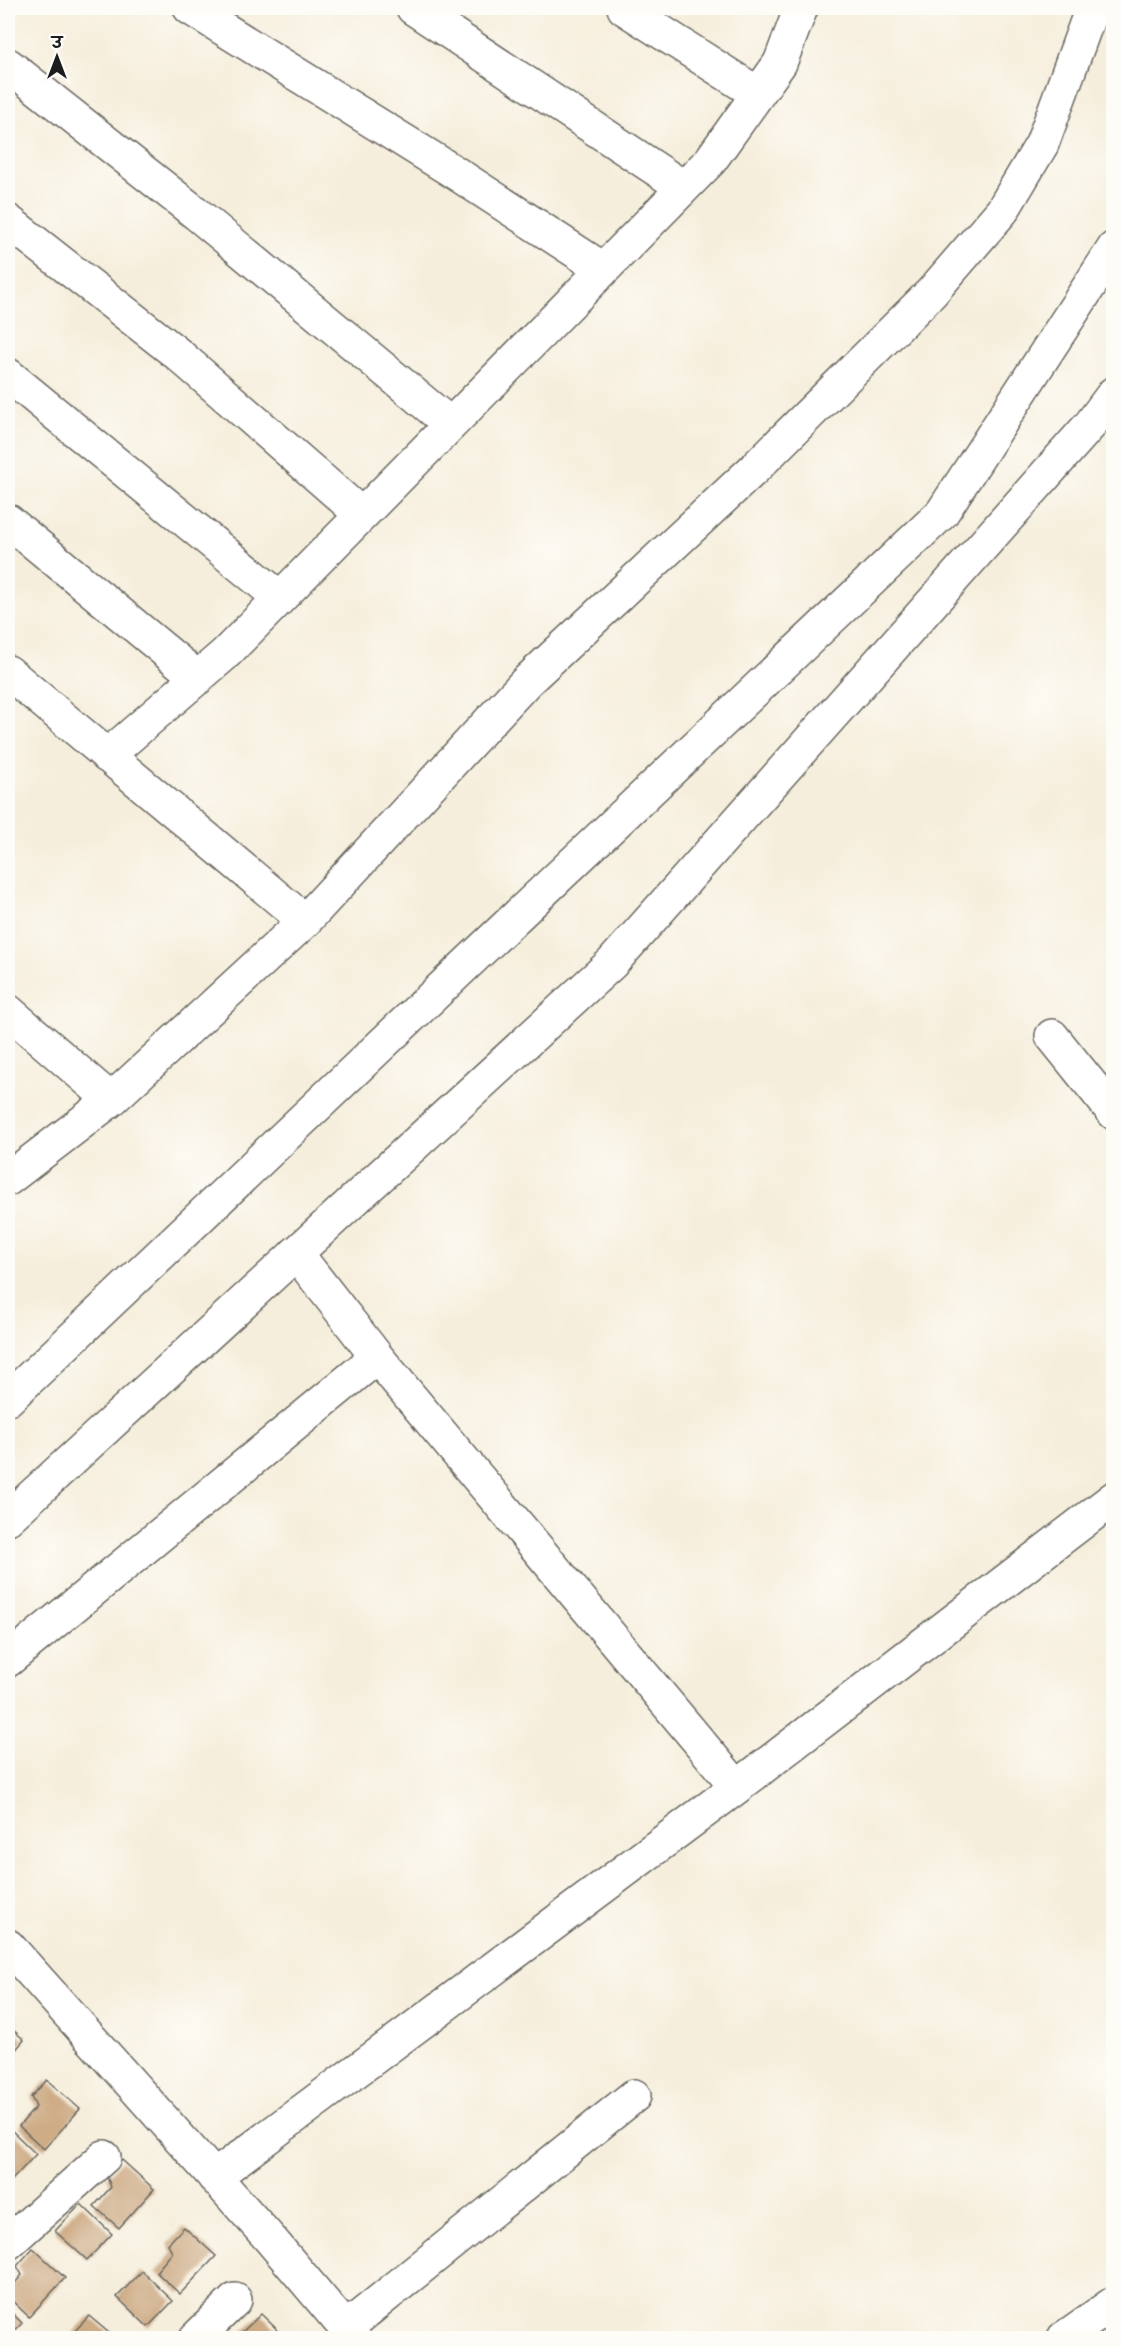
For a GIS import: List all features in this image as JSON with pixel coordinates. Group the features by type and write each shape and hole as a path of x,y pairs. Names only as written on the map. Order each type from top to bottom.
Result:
{"street":[{"path":"190,8 451,170 603,269"},
{"path":"413,8 683,187"},
{"path":"624,8 758,94"},
{"path":"106,756 198,678 280,598 710,161 780,63 801,8"},
{"path":"8,1179 111,1100 305,921 526,682 754,469 932,292 1002,211 1042,144 1092,8"},
{"path":"8,65 197,214 450,424"},
{"path":"8,221 179,355 362,515"},
{"path":"8,1399 942,513 1113,248"},
{"path":"8,375 280,598"},
{"path":"8,1518 612,963 1090,425 1113,393"},
{"path":"8,521 198,678"},
{"path":"8,672 305,921"},
{"path":"8,1011 111,1100"},
{"path":"1052,1036 1113,1113"},
{"path":"296,1252 376,1357 737,1787"},
{"path":"8,1660 376,1357"},
{"path":"214,2177 737,1787 1113,1498"},
{"path":"9,1952 214,2177 350,2333 634,2096"},
{"path":"8,2243 104,2157"},
{"path":"195,2338 235,2300"},
{"path":"1064,2338 1113,2303"}],"building":[{"path":"8,2025 24,2040 8,2059"},
{"path":"47,2080 80,2109 44,2149 19,2126 36,2107 31,2097"},
{"path":"8,2127 36,2154 12,2180 8,2176"},
{"path":"122,2160 154,2189 119,2228 94,2206 111,2187 107,2177"},
{"path":"81,2204 112,2234 87,2260 55,2231"},
{"path":"184,2227 216,2256 180,2294 156,2272 172,2253 168,2244"},
{"path":"33,2248 65,2278 29,2317 8,2297 8,2291 22,2275 17,2266"},
{"path":"142,2271 173,2301 148,2327 117,2297"},
{"path":"8,2309 22,2323 8,2338"},
{"path":"261,2314 286,2338 236,2338"},
{"path":"89,2316 115,2338 76,2338 73,2333"}]}
